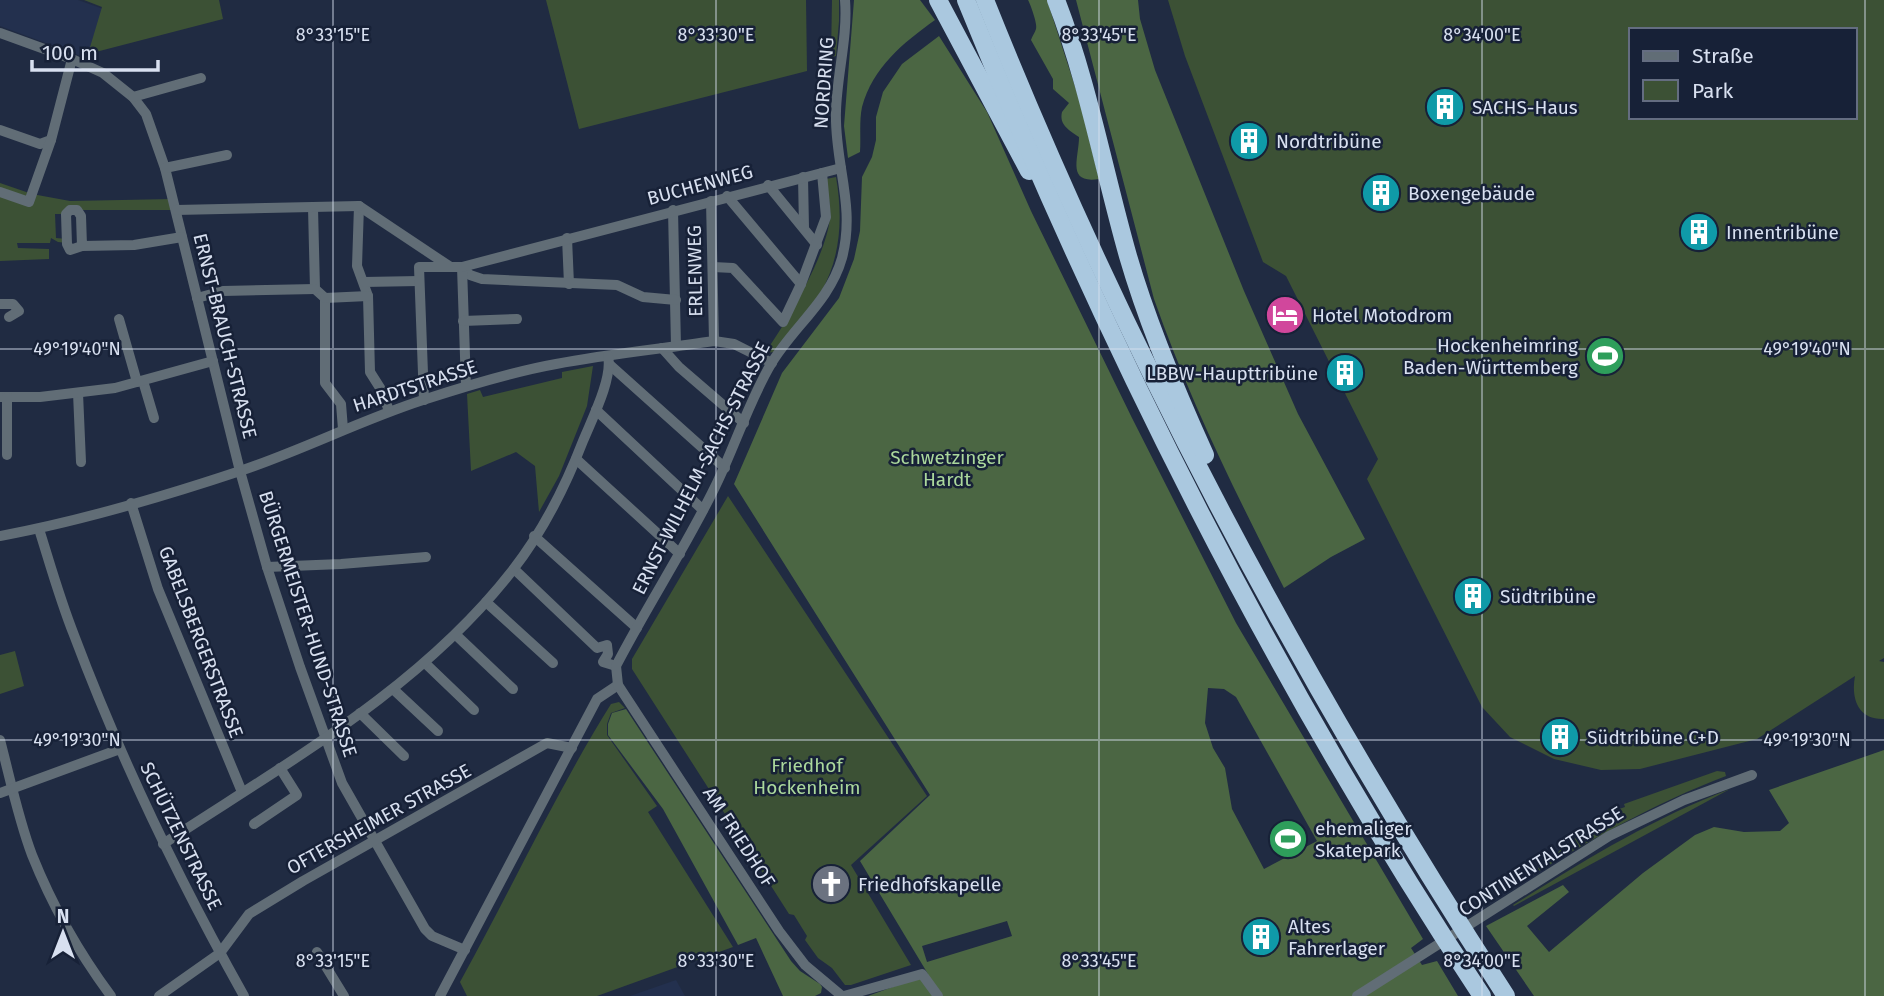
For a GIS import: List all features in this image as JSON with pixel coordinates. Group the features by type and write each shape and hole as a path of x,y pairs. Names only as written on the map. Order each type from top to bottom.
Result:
{"highway":[{"path":"938,0 1015,148 1053,209"},
{"path":"1056,0 1081,78 1143,303 1176,389 1222,495 1230,524"},
{"path":"975,4 1028,105 1116,303 1164,402 1350,741 1506,996"},
{"path":"975,4 1053,209 1186,486 1249,606 1331,752 1482,996"},
{"path":"1457,958 1468,996"}],"street":[{"name":"NORDRING","path":"841,168 836,110 845,0"},
{"name":"ERNST-BRAUCH-STRASSE","path":"0,33 72,58 103,73 133,97 146,114 165,168 240,471"},
{"path":"0,192 29,202 51,140 72,58"},
{"path":"133,97 201,78"},
{"path":"0,130 40,144 51,140"},
{"path":"165,168 227,155"},
{"name":"BUCHENWEG","path":"419,281 419,267 462,267 841,168"},
{"name":"ERNST-WILHELM-SACHS-STRASSE","path":"616,666 704,510 772,363 825,295 841,261 848,224 848,204 841,168"},
{"path":"713,267 733,268 783,322 817,245 826,217 822,173"},
{"path":"803,177 804,229"},
{"path":"768,185 817,245"},
{"path":"727,196 801,284"},
{"name":"ERLENWEG","path":"712,201 714,341"},
{"path":"359,206 357,266 368,296 370,372 382,391 389,411"},
{"path":"315,289 313,208 359,206 450,267"},
{"name":"ERNST-BRAUCH-STRASSE","path":"176,210 313,208"},
{"path":"673,210 676,346"},
{"path":"82,246 134,245 182,237"},
{"path":"567,238 569,284"},
{"name":"BUCHENWEG","path":"462,267 470,275 482,279 617,285 643,297 676,300"},
{"path":"462,267 466,386"},
{"path":"365,282 419,281 424,400"},
{"path":"197,298 223,291 315,289 325,298 368,296"},
{"path":"325,298 325,383 341,404 343,429"},
{"path":"0,304 13,304 19,311 5,317"},
{"path":"5,317 24,317"},
{"path":"119,319 154,418"},
{"path":"463,321 517,319"},
{"path":"714,341 734,344 772,363"},
{"name":"HARDTSTRASSE","path":"0,536 39,529 240,471 389,411 466,386 554,364 609,361 663,348 714,341"},
{"path":"663,348 679,367 744,423"},
{"path":"7,454 4,397 115,388 212,361"},
{"path":"163,844 325,739 393,689 456,635 514,569 556,500 596,410 609,361 725,468"},
{"path":"78,393 81,462"},
{"path":"596,410 704,510"},
{"path":"576,459 680,554"},
{"name":"BÜRGERMEISTER-HUND-STRASSE","path":"240,471 267,567 342,783 429,934 465,950"},
{"name":"GABELSBERGERSTRASSE","path":"131,503 158,589 242,792"},
{"name":"SCHÜTZENSTRASSE","path":"39,529 73,634 120,749 163,844 244,996"},
{"path":"534,536 637,628"},
{"path":"267,567 302,567 426,557"},
{"path":"440,996 597,699 618,685 616,666 603,662 608,654 607,645 597,648 514,569"},
{"path":"486,601 553,663"},
{"path":"456,635 513,689"},
{"path":"425,663 474,710"},
{"name":"AM FRIEDHOF","path":"618,685 779,931 805,965 843,996"},
{"path":"393,689 438,731"},
{"path":"360,713 404,756"},
{"path":"0,740 32,853 51,900 90,967 111,996"},
{"name":"OFTERSHEIMER STRASSE","path":"159,996 220,953 249,914 547,743 572,748"},
{"path":"0,793 120,749"},
{"path":"254,824 297,795 280,768"},
{"name":"CONTINENTALSTRASSE","path":"1357,996 1608,836 1684,800 1752,775"},
{"path":"317,952 344,996"},
{"path":"843,996 922,974 938,996"}],"shaded area":[{"path":"0,0 78,0 106,10 91,52 81,56 0,26"},
{"path":"676,980 685,996 630,996"}],"green space":[{"path":"84,0 219,0 223,19 88,54 102,7"},
{"path":"546,0 806,0 807,71 579,129"},
{"path":"832,0 839,0 839,21 836,56 831,57"},
{"path":"854,0 920,0 935,20 901,47 881,68 862,107 860,152 848,158 844,126"},
{"path":"1028,0 1047,0 1080,102 1099,179 1082,178 1078,173 1079,137 1063,124 1062,112 1069,103 1053,89 1053,79 1031,40 1036,27"},
{"path":"1076,0 1138,0 1140,19 1155,70 1244,291 1298,414 1365,539 1331,557 1284,588 1198,410 1154,299"},
{"name":"Hockenheimring Baden-Württemberg","path":"1168,0 1884,0 1884,658 1879,661 1884,662 1884,719 1868,716 1858,706 1854,692 1855,676 1757,739 1640,769 1601,770 1554,759 1510,737 1482,707 1367,479 1378,459 1286,276 1263,262 1185,56"},
{"name":"Schwetzinger Hardt","path":"939,36 987,112 1031,211 1236,623 1423,939 1411,948 1422,965 1437,961 1458,996 868,996 928,974 860,861 930,795 734,484 782,373 839,298 854,259 860,231 862,177 872,157 876,140 876,117 883,92 902,64","holes":["1208,688 1224,689 1236,697 1317,841 1264,869 1232,809 1225,768 1213,748 1205,723","1007,921 1012,936 927,962 922,946"]},
{"path":"836,177 839,236 828,279 810,307 774,352 765,353 794,306 822,250 830,217 826,179"},
{"path":"0,183 32,194 70,201 173,199 176,210 70,210 66,214 55,214 56,238 67,239 67,243 51,238 50,243 17,243 18,248 49,249 49,259 0,261"},
{"path":"593,366 587,406 559,476 539,512 535,466 516,452 471,471 467,394 480,390 483,397 562,378 562,372"},
{"name":"Friedhof Hockenheim","path":"728,496 927,796 851,865 911,965 851,985 845,985 832,968 818,958 805,940 807,936 794,915 789,914 632,669 632,659"},
{"path":"15,651 24,686 0,694 0,655"},
{"path":"619,702 625,708 611,713 607,735 657,806 648,812 733,947 597,996 467,996 460,982 571,772 611,704"},
{"path":"626,709 791,961 800,971 820,984 821,993 815,996 783,996 756,938 738,945 663,809 608,735 612,713"},
{"path":"1884,750 1884,996 1534,996 1486,926 1563,885 1569,892 1527,926 1549,952 1643,873 1695,835 1714,827 1744,832 1780,831 1789,823 1769,790"},
{"path":"1717,771 1725,772 1726,776 1619,825 1518,884 1607,813 1625,807 1624,804"},
{"path":"1730,789 1513,905 1592,856 1646,827"}],"place":[{"name":"SACHS-Haus","path":"1445,107"},
{"name":"Nordtribüne","path":"1249,141"},
{"name":"Boxengebäude","path":"1381,193"},
{"name":"Innentribüne","path":"1699,232"},
{"name":"Hotel Motodrom","path":"1285,315"},
{"name":"Hockenheimring Baden-Württemberg","path":"1605,356"},
{"name":"LBBW-Haupttribüne","path":"1345,373"},
{"name":"Südtribüne","path":"1473,596"},
{"name":"Südtribüne C+D","path":"1560,737"},
{"name":"ehemaliger Skatepark","path":"1288,839"},
{"name":"Friedhofskapelle","path":"831,884"},
{"name":"Altes Fahrerlager","path":"1261,937"}]}
